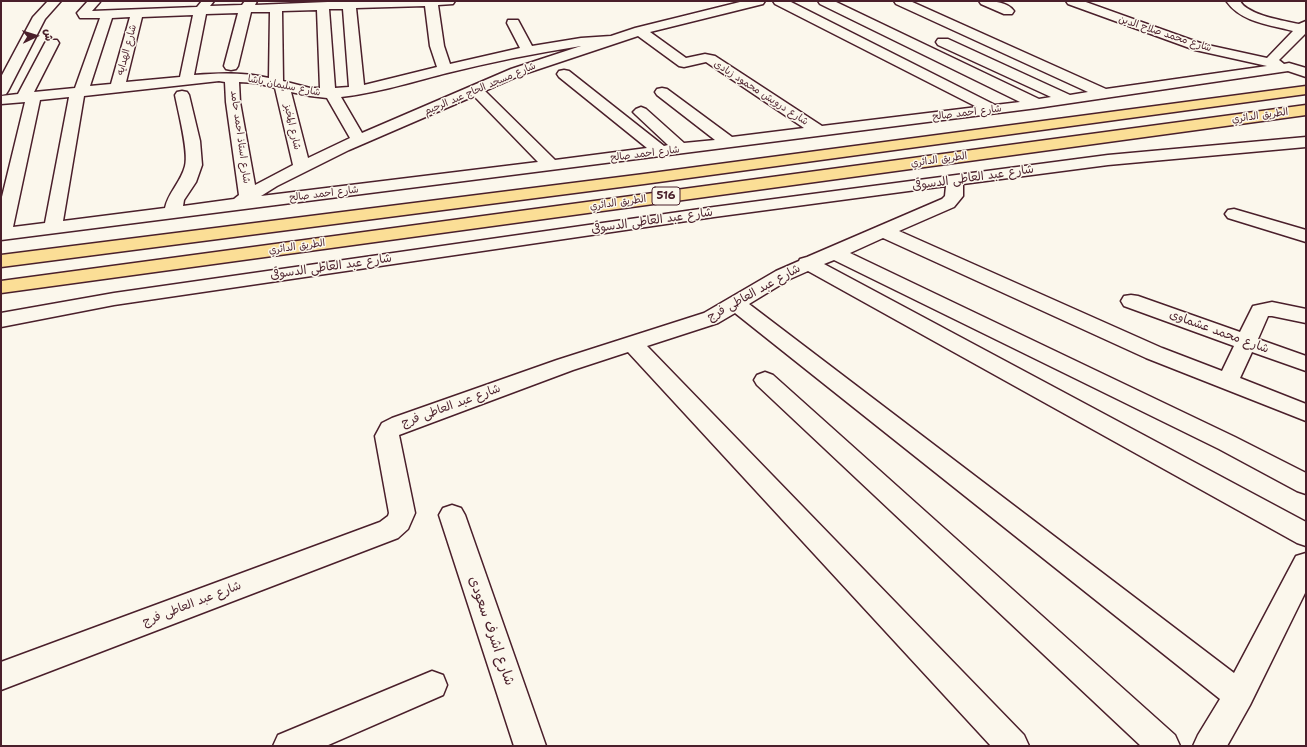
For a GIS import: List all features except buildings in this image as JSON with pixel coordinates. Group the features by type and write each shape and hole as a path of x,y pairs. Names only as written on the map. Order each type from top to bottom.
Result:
{"highway":[{"name":"الطريق الدائري","path":"1,261 644,179 1306,90"},
{"name":"الطريق الدائري","path":"1,287 1306,110"}],"street":[{"path":"158,12 172,1"},
{"path":"1,91 39,17 61,3 94,2 83,13 84,15 108,8 137,13 204,6 227,9 249,5 276,7 448,1"},
{"name":"شارع مسجد الحاج عبد الرحيم","path":"243,201 302,168 359,141 516,72 640,31 759,1"},
{"path":"779,1 992,109"},
{"path":"824,1 1037,104"},
{"path":"900,1 1104,94"},
{"path":"985,1 1008,11"},
{"name":"شارع محمد صلاح الدين","path":"1072,1 1200,47 1288,67 1306,69"},
{"path":"1234,1 1236,6 1252,15 1304,27"},
{"path":"431,2 437,46 445,69"},
{"path":"227,74 245,11 249,5"},
{"path":"349,5 357,92"},
{"path":"173,213 175,200 187,182 194,164 184,88 204,6"},
{"path":"323,6 330,94 359,141"},
{"name":"شارع المخبز","path":"276,7 279,85 302,168"},
{"path":"53,228 79,92 108,8"},
{"path":"225,24 227,9"},
{"name":"شارع الهدايه","path":"117,88 137,13"},
{"path":"513,23 528,50"},
{"path":"1270,62 1304,27"},
{"name":"شارع درويش محمود زبادى","path":"640,31 684,63 706,58 710,59 740,77 820,132"},
{"path":"932,37 1067,99"},
{"name":"شارع سليمان باشا","path":"1,100 117,88 184,88 227,74 257,79 310,92 330,94 357,92 445,69 528,50 581,42 611,40"},
{"path":"1,234 29,97 52,43"},
{"path":"223,47 227,74"},
{"path":"1288,67 1306,73"},
{"name":"شارع احمد صالح","path":"1,234 173,213 243,201 552,166 1037,104 1288,67"},
{"name":"شارع استاذ احمد حامد","path":"227,74 233,102 243,201"},
{"path":"564,74 662,152"},
{"path":"476,90 552,166"},
{"path":"662,92 729,143"},
{"path":"641,112 682,149"},
{"name":"شارع عبد العاطى الدسوقى","path":"1,320 114,299 714,212 1108,160 1304,143"},
{"name":"شارع عبد العاطى فرج","path":"1,676 389,530 399,522 402,513 387,436 390,429 400,424 565,365 711,318 783,275 948,203 954,198 956,192 954,181"},
{"path":"1234,214 1306,236"},
{"path":"883,231 1154,353 1306,413"},
{"path":"834,252 1220,439 1306,484"},
{"path":"807,264 1306,535"},
{"name":"شارع محمد عشماوى","path":"1131,301 1306,364"},
{"path":"735,303 1240,695"},
{"path":"1228,381 1260,310 1272,309 1306,316"},
{"path":"633,344 1013,746"},
{"path":"765,380 1164,746"},
{"name":"شارع اشرف سعودى","path":"452,515 530,746"},
{"path":"1209,746 1240,695 1302,580"},
{"path":"289,746 432,685"}]}
